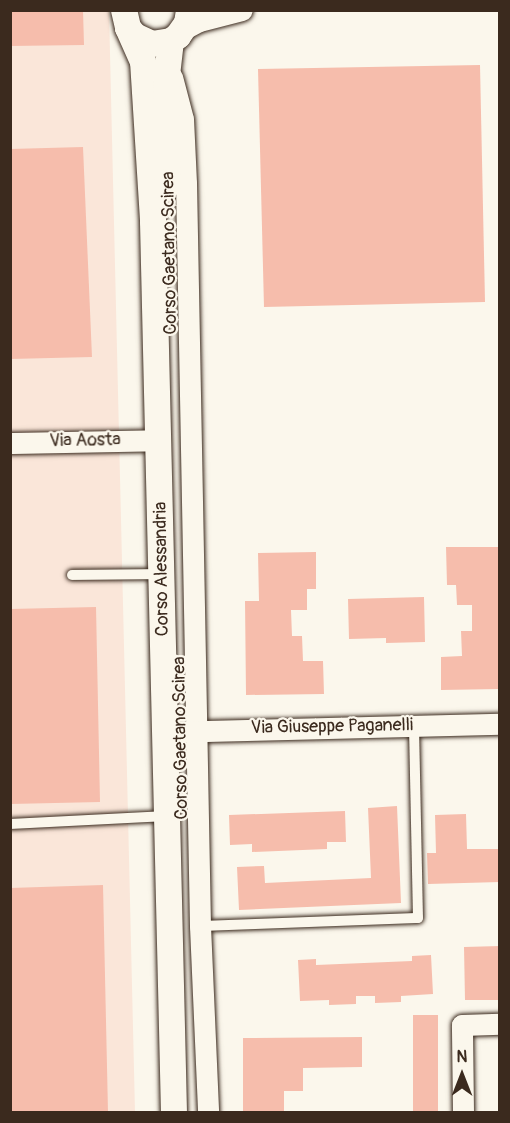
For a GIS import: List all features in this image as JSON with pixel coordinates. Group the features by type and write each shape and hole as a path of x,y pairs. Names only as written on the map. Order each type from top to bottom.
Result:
{"street":[{"path":"126,19 135,36 152,44 178,36 199,21 242,10"},
{"name":"Corso Alessandria","path":"126,19 143,61 149,141 160,440 162,574 181,731 200,926 208,1113"},
{"name":"Corso Gaetano Scirea","path":"178,36 166,96 190,1113"},
{"name":"Via Aosta","path":"10,443 160,440"},
{"name":"Via Giuseppe Paganelli","path":"181,731 500,724"},
{"name":"Corso Alessandria","path":"174,1113 167,816 181,731"},
{"path":"463,1113 462,1025 500,1024"}],"lane":[{"path":"72,575 162,574"},
{"path":"200,926 418,918 414,726"},
{"path":"10,824 167,816"}],"shaded area":[{"path":"10,11 109,11 135,1112 11,1112"}],"building":[{"path":"10,10 83,10 84,45 10,46"},
{"path":"480,65 485,302 264,307 258,69"},
{"path":"83,147 92,357 10,359 10,149"},
{"path":"446,547 500,547 500,689 441,690 441,657 462,656 461,631 472,631 472,605 457,605 456,585 447,585"},
{"path":"316,552 316,589 307,589 307,610 291,610 292,636 302,636 303,661 323,661 324,694 246,695 245,601 259,601 258,553"},
{"path":"424,597 425,642 386,643 386,638 349,639 348,599"},
{"path":"96,607 100,802 10,804 10,609"},
{"path":"397,806 401,903 239,910 237,867 264,866 265,883 371,878 368,808"},
{"path":"345,811 346,842 327,842 327,849 252,852 252,844 230,845 229,815"},
{"path":"466,814 467,849 500,849 500,882 428,884 427,853 436,853 435,815"},
{"path":"103,885 108,1112 10,1112 10,888"},
{"path":"500,946 500,1000 465,1000 464,947"},
{"path":"431,955 433,994 401,996 401,1002 375,1003 375,996 356,996 356,1004 329,1005 329,1000 300,1001 298,960 316,959 316,965 412,961 412,956"},
{"path":"413,1015 438,1015 438,1112 413,1112"},
{"path":"362,1037 362,1067 303,1068 303,1091 284,1091 284,1112 243,1112 243,1038"}]}
